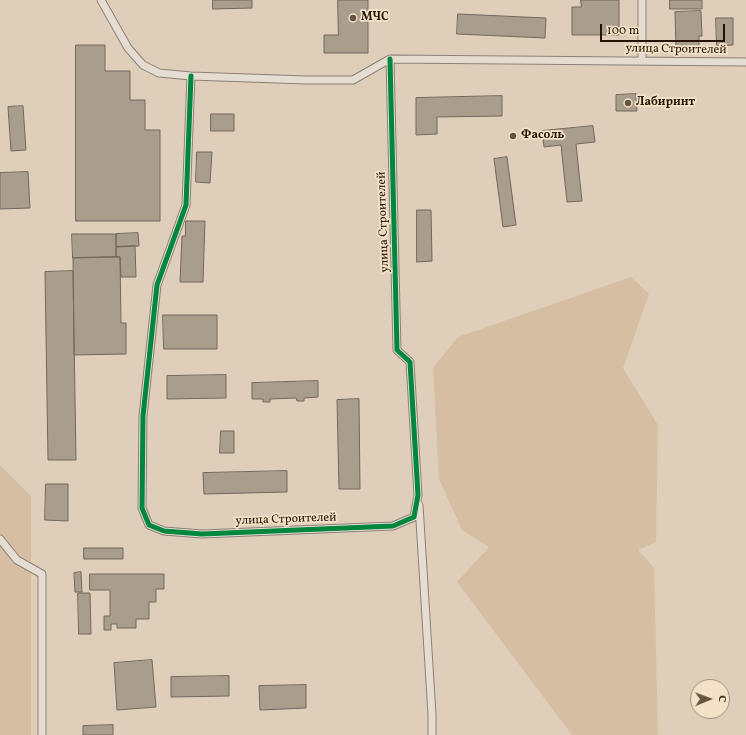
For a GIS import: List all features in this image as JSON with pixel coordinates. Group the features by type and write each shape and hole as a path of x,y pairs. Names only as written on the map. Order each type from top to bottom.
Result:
{"street":[{"path":"101,0 128,48 143,65 159,73 191,76 353,80 390,59"},
{"path":"642,0 642,61"},
{"name":"улица Строителей","path":"191,76 186,205 156,285 144,408 142,508 149,525 164,531 202,534 393,526 414,517 418,495 410,362 397,350 390,59 746,62"},
{"path":"418,495 432,735"},
{"path":"0,539 17,560 42,574 42,735"}],"shaded area":[{"path":"631,277 649,294 623,368 658,425 656,542 638,550 654,568 658,735 572,735 457,582 489,547 462,530 439,479 433,368 458,337"},
{"path":"0,465 31,496 31,735 0,735"}],"building":[{"path":"213,0 252,0 252,8 213,9"},
{"name":"МЧС","path":"338,0 368,0 368,53 324,53 324,35 338,35"},
{"path":"581,0 619,0 619,35 572,35 572,7 581,7"},
{"path":"670,0 702,0 702,9 670,9"},
{"path":"701,11 702,36 699,36 699,48 676,48 675,12"},
{"path":"458,14 546,18 545,38 457,34"},
{"path":"716,18 733,18 733,45 717,46"},
{"path":"76,45 105,45 105,71 130,71 130,100 145,100 145,130 160,130 160,221 76,221"},
{"path":"636,94 637,111 616,111 616,95"},
{"path":"502,96 502,116 437,117 437,134 416,135 416,98"},
{"path":"23,106 26,150 11,151 8,107"},
{"path":"211,114 234,114 234,131 211,131"},
{"path":"593,126 595,142 576,144 582,201 567,202 561,145 544,147 542,131"},
{"path":"197,152 212,152 210,183 196,182"},
{"path":"507,157 516,225 503,227 494,159"},
{"path":"28,172 30,208 0,209 0,173"},
{"path":"417,210 431,210 432,261 417,262"},
{"path":"186,221 205,221 203,282 180,282 182,236 185,236"},
{"path":"138,233 139,246 116,247 116,234"},
{"path":"72,234 116,234 116,257 73,258"},
{"path":"135,246 136,277 121,277 120,257 116,257 116,247"},
{"path":"120,257 121,323 126,323 126,354 74,355 73,258"},
{"path":"73,271 76,460 48,460 45,272"},
{"path":"163,315 217,315 217,349 164,349"},
{"path":"226,375 226,398 167,399 167,376"},
{"path":"318,381 318,397 304,398 304,401 297,401 296,398 270,399 270,402 263,402 263,399 252,399 252,383"},
{"path":"359,399 360,489 339,489 337,400"},
{"path":"221,431 234,431 234,453 220,453"},
{"path":"287,471 287,492 204,494 203,473"},
{"path":"46,484 68,484 68,521 45,520"},
{"path":"84,548 123,548 123,559 84,559"},
{"path":"81,572 82,592 75,592 74,573"},
{"path":"90,574 164,574 164,589 156,589 156,602 149,602 149,619 136,619 136,628 117,628 117,624 111,624 111,630 104,630 104,616 110,616 110,590 90,590"},
{"path":"78,593 90,593 91,634 79,634"},
{"path":"152,660 156,707 117,710 114,663"},
{"path":"229,676 229,696 171,697 171,677"},
{"path":"306,685 306,708 260,710 259,686"},
{"path":"113,725 113,735 83,735 83,726"}],"cycle path":[{"path":"191,76 186,205 157,285 143,416 142,508 149,525 164,531 202,534 393,526 414,517 418,495 410,362 397,350 390,59"}],"place":[{"name":"МЧС","path":"353,18"},
{"name":"Лабиринт","path":"628,103"},
{"name":"Фасоль","path":"513,136"}]}
